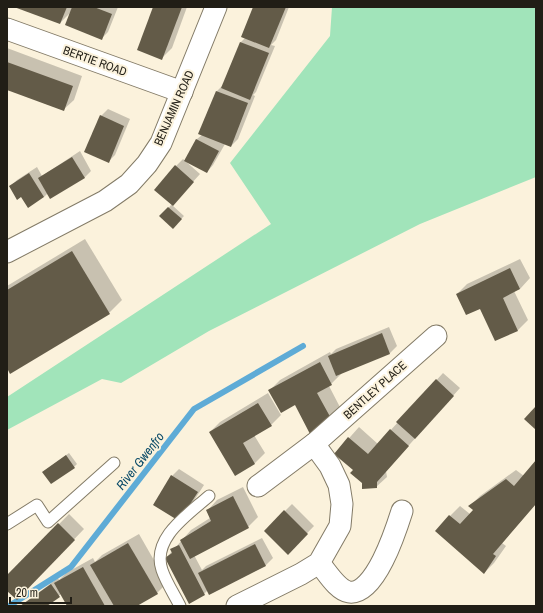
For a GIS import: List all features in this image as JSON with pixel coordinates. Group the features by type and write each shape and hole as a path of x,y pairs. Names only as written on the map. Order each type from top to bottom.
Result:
{"street":[{"name":"BENJAMIN ROAD","path":"8,249 105,201 129,184 147,164 160,143 216,7"},
{"name":"BERTIE ROAD","path":"7,29 182,92"},
{"name":"BENTLEY PLACE","path":"258,486 314,444 436,336"},
{"path":"237,606 301,574 319,563 340,526 342,504 339,485 330,466 314,444"},
{"path":"319,563 342,589 350,593 360,590 384,560 394,538 402,511"}],"lane":[{"path":"7,524 37,505 48,522 114,463"},
{"path":"180,606 161,570 160,551 166,536 209,496"}],"green space":[{"path":"332,7 536,7 536,177 420,224 209,331 121,383 102,379 7,430 7,397 271,224 230,163 330,36"}],"building":[{"path":"14,7 67,7 60,24"},
{"path":"72,7 94,7 112,14 102,40 65,25"},
{"path":"153,7 182,7 162,60 137,50"},
{"path":"253,7 286,7 269,48 241,37"},
{"path":"240,42 269,53 250,100 221,88"},
{"path":"7,62 73,86 64,111 7,90"},
{"path":"216,91 248,103 231,147 198,134"},
{"path":"100,115 124,126 109,163 84,152"},
{"path":"196,139 219,151 207,173 184,161"},
{"path":"72,157 85,178 50,199 38,178"},
{"path":"175,165 194,182 173,206 154,190"},
{"path":"29,173 44,197 28,208 21,197 17,200 9,186"},
{"path":"168,207 182,219 173,229 159,216"},
{"path":"72,251 110,314 10,374 7,368 7,290"},
{"path":"510,268 520,289 503,298 518,331 495,341 480,309 466,315 456,294"},
{"path":"382,333 390,354 336,376 328,356"},
{"path":"320,362 332,385 317,393 333,422 310,434 295,405 281,413 268,390"},
{"path":"436,379 454,396 415,439 396,422"},
{"path":"258,403 272,426 243,443 255,464 235,476 209,432"},
{"path":"536,406 536,430 524,419"},
{"path":"390,429 409,446 377,482 377,488 362,489 362,483 350,473 353,470 334,454 348,437 368,454"},
{"path":"66,455 75,468 51,484 42,472"},
{"path":"536,460 536,504 493,554 496,556 484,574 435,531 449,515 460,524 473,510 468,506 506,479 514,486"},
{"path":"171,475 198,492 179,521 153,505"},
{"path":"233,496 249,528 190,559 180,540 211,521 206,510"},
{"path":"284,510 308,534 288,555 264,531"},
{"path":"58,523 75,540 17,600 7,591 7,575"},
{"path":"128,543 158,594 137,606 114,606 90,565"},
{"path":"255,544 266,566 209,595 198,573"},
{"path":"179,545 205,595 189,604 165,558 172,553 170,549"},
{"path":"83,567 105,606 67,606 54,583"},
{"path":"51,584 60,597 47,606 20,606"}],"waterway":[{"name":"River Gwenfro","path":"9,606 71,567 194,409 303,346"}]}
